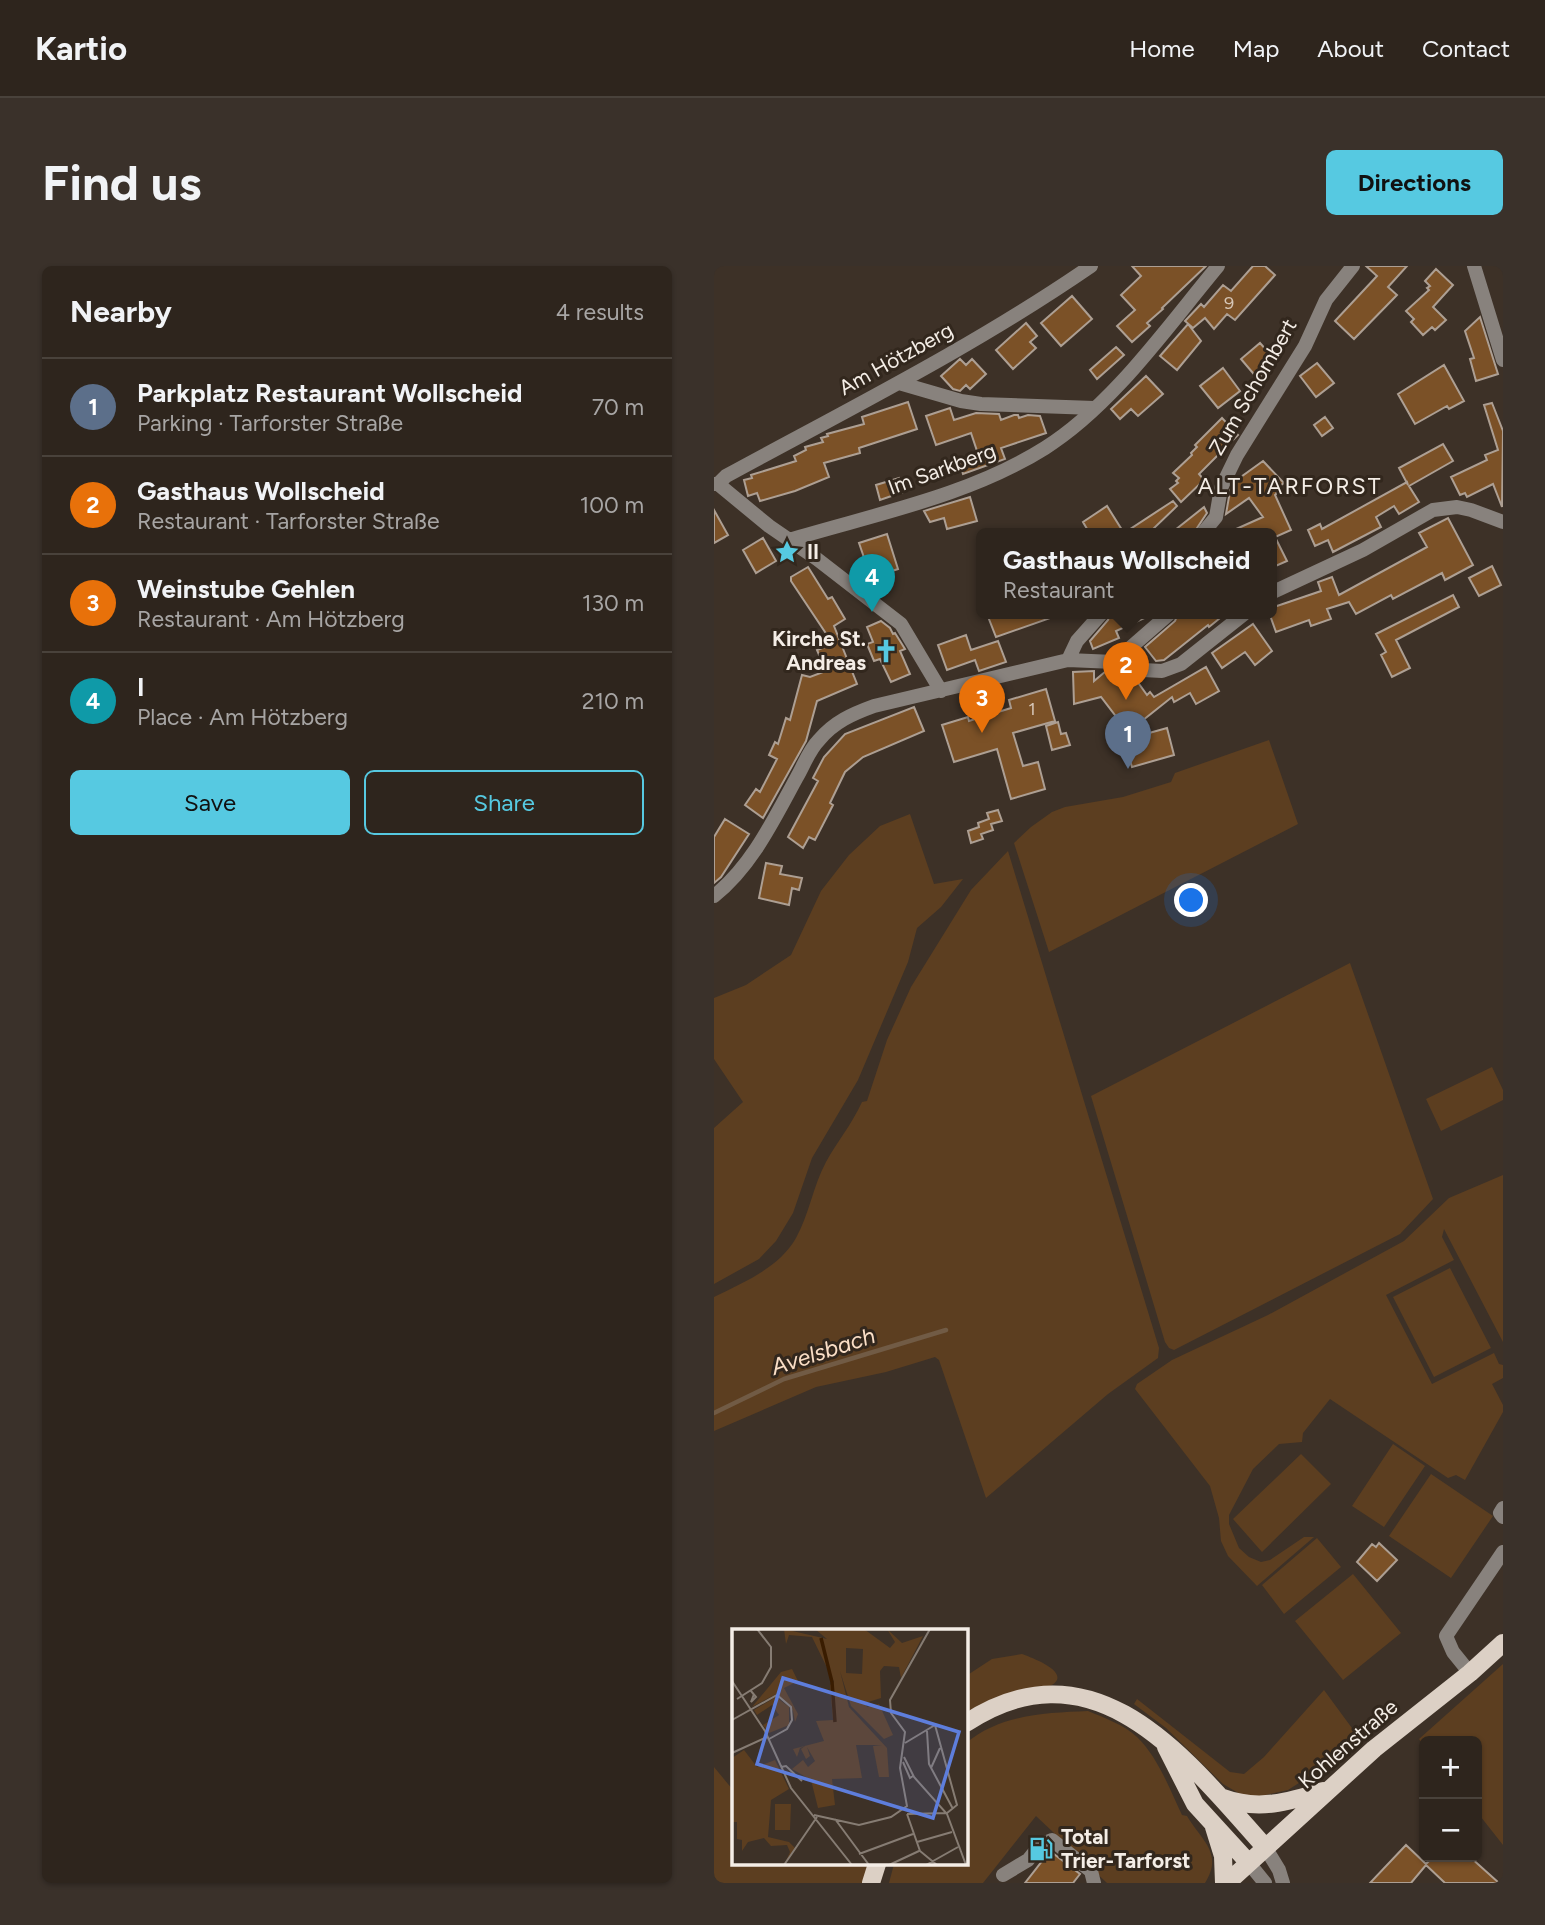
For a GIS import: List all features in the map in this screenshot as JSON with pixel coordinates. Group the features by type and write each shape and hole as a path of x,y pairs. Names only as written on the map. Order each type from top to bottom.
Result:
{"main road":[{"name":"Kohlenstraße","path":"1226,1883 1374,1749 1470,1673 1503,1643"},
{"path":"968,1722 998,1706 1042,1696 1073,1696 1101,1703 1127,1714 1179,1752 1265,1847"},
{"path":"1163,1741 1192,1799 1248,1862"},
{"path":"1223,1798 1245,1805 1266,1805 1330,1789"},
{"path":"1212,1820 1223,1856 1226,1883"},
{"path":"871,1883 876,1866"}],"street":[{"name":"Am Hötzberg","path":"941,691 901,624 716,484 1032,307 1091,266"},
{"name":"Im Sarkberg","path":"789,540 984,480 1046,447 1094,408 1137,363 1218,266"},
{"name":"Zum Schombert","path":"1207,528 1216,517 1221,488 1237,455 1305,346 1326,300 1353,266"},
{"path":"1474,266 1503,359"},
{"path":"899,383 981,404 1094,408"},
{"path":"1277,589 1363,550 1433,510 1457,508 1501,518"},
{"path":"1061,661 1097,619"},
{"path":"1114,662 1162,619"},
{"path":"714,896 727,886 747,863 815,744 828,731 856,712 1061,661 1114,662 1153,671 1172,668 1181,664 1238,619"},
{"path":"1503,1508 1500,1513 1503,1517"},
{"path":"1470,1673 1453,1652 1446,1636 1503,1552"},
{"path":"1003,1875 1028,1860 1040,1845 1052,1840 1091,1871 1094,1883"},
{"path":"1265,1847 1279,1870 1283,1883"},
{"path":"1248,1862 1265,1883"}],"shaded area":[{"path":"1269,740 1298,824 1049,952 1014,843 1052,812 1065,807 1123,797 1171,782 1175,773"},
{"path":"910,814 934,884 963,879 941,907 917,928 908,962 858,1080 812,1158 793,1213 776,1241 759,1259 714,1284 714,1128 743,1102 714,1059 714,998 746,985 791,955 821,891 849,855 880,826"},
{"path":"1008,851 1159,1348 1158,1358 1108,1394 986,1498 939,1360 935,1357 886,1372 816,1387 714,1431 714,1297 749,1280 789,1249 804,1220 826,1162 862,1102 867,1101 887,1040 911,987 971,890"},
{"path":"1350,963 1433,1199 1400,1234 1174,1350 1169,1348 1091,1096"},
{"path":"1492,1067 1503,1090 1503,1100 1441,1131 1426,1099"},
{"path":"1503,1175 1503,1342 1444,1229 1442,1237 1454,1260 1386,1295 1432,1384 1494,1353 1499,1364 1503,1365 1503,1378 1492,1384 1503,1405 1503,1412 1465,1480 1456,1475 1448,1478 1330,1399 1303,1433 1302,1442 1279,1444 1253,1469 1229,1515 1229,1524 1239,1548 1249,1557 1261,1562 1270,1560 1304,1537 1314,1537 1257,1586 1228,1556 1221,1541 1219,1518 1210,1486 1135,1389 1137,1384 1172,1360 1268,1315 1404,1241 1449,1198"},
{"path":"1450,1268 1491,1348 1434,1377 1393,1297"},
{"path":"1393,1444 1425,1466 1384,1527 1352,1506"},
{"path":"1301,1454 1331,1484 1262,1552 1233,1519"},
{"path":"1431,1474 1493,1516 1451,1578 1389,1536"},
{"path":"1317,1538 1341,1567 1284,1614 1262,1585"},
{"path":"1353,1574 1401,1633 1343,1680 1295,1621"},
{"path":"1022,1654 1048,1666 1057,1676 1056,1681 1046,1688 1012,1693 968,1711 968,1675 992,1659"},
{"path":"1503,1664 1503,1845 1482,1818 1482,1736 1422,1736"},
{"path":"1324,1690 1357,1735 1288,1790 1257,1797 1240,1794 1223,1784 1166,1728 1134,1704 1137,1699 1230,1772 1244,1774 1264,1757"},
{"path":"1088,1711 1114,1722 1137,1737 1163,1774 1182,1815 1187,1816 1208,1847 1212,1863 1205,1883 1107,1883 1036,1816 983,1883 889,1883 893,1866 968,1866 968,1742 994,1726 1040,1714"},
{"path":"714,1767 732,1789 732,1866 870,1866 865,1883 714,1883"}],"building":[{"path":"1132,266 1206,266 1147,323 1150,326 1132,342 1117,326 1135,310 1121,295 1141,276"},
{"path":"1253,266 1265,266 1275,275 1235,320 1227,314 1214,329 1205,318 1193,328 1185,321 1201,304 1204,307 1223,285 1231,291"},
{"path":"1366,266 1407,266 1388,287 1397,295 1354,339 1335,321 1377,276"},
{"path":"1436,269 1453,285 1433,307 1446,320 1435,330 1432,327 1423,335 1411,322 1414,319 1406,311 1429,290 1427,288 1430,286 1425,281"},
{"path":"1072,296 1092,319 1061,346 1041,323"},
{"path":"1480,317 1498,374 1476,381 1470,359 1474,358 1465,331"},
{"path":"1026,323 1037,336 1030,342 1036,348 1013,369 996,350"},
{"path":"1188,324 1201,341 1177,370 1160,356"},
{"path":"1260,343 1277,362 1258,379 1241,359"},
{"path":"1116,347 1124,355 1097,379 1090,370"},
{"path":"960,359 966,365 972,359 986,374 970,389 966,385 960,391 953,389 941,376"},
{"path":"1317,363 1334,383 1316,397 1300,376"},
{"path":"1444,365 1464,401 1449,409 1447,406 1415,424 1398,394"},
{"path":"1223,368 1240,391 1218,408 1200,386"},
{"path":"1146,376 1163,394 1138,416 1131,409 1120,419 1111,409"},
{"path":"908,402 917,429 859,448 860,453 824,463 829,477 795,491 760,501 757,493 748,496 744,480 752,478 751,475 796,461 794,456 806,450 805,447 823,442 821,438 828,436 827,434 864,424 862,417"},
{"path":"1492,403 1503,431 1502,507 1493,484 1467,497 1465,493 1460,495 1451,477 1487,460 1485,455 1498,450 1484,405"},
{"path":"950,408 954,420 976,413 999,414 1001,420 1014,415 1019,418 1028,415 1040,416 1046,433 1001,448 1005,459 963,474 959,461 978,454 971,433 936,445 926,416"},
{"path":"1325,417 1333,428 1322,436 1314,425"},
{"path":"1222,418 1238,435 1199,474 1204,480 1181,502 1170,489 1178,483 1176,481 1179,478 1173,473 1192,455 1197,447 1195,445"},
{"path":"1443,444 1453,461 1409,486 1419,502 1399,514 1394,506 1376,517 1381,527 1333,552 1328,540 1315,546 1308,530 1320,524 1322,529 1407,482 1399,468"},
{"path":"1263,461 1284,483 1275,489 1275,495 1291,530 1277,536 1277,528 1238,528 1263,517 1249,498 1226,514 1234,482"},
{"path":"899,478 903,492 880,500 876,485"},
{"path":"970,497 977,521 947,529 944,518 930,522 924,511"},
{"path":"1173,501 1177,506 1154,528 1132,528"},
{"path":"1107,506 1121,528 1086,528 1083,522"},
{"path":"1204,507 1207,513 1197,528 1178,528"},
{"path":"714,510 728,535 714,543"},
{"path":"1448,518 1473,565 1445,580 1442,573 1393,599 1391,595 1356,614 1349,602 1327,609 1331,619 1311,626 1309,620 1276,632 1271,619 1277,619 1277,606 1321,591 1318,582 1332,577 1339,595 1427,547 1419,533"},
{"path":"887,534 898,569 871,578 859,543"},
{"path":"763,538 776,561 756,573 743,550"},
{"path":"1277,541 1287,561 1277,565"},
{"path":"1492,566 1501,585 1479,596 1469,578"},
{"path":"808,567 828,599 832,597 845,619 834,626 857,684 817,701 806,741 763,818 745,805 756,789 760,792 777,759 769,755 775,742 778,744 786,718 790,720 802,675 810,677 826,671 817,650 833,644 791,581 791,577"},
{"path":"1453,595 1459,607 1396,640 1410,668 1392,677 1381,655 1386,652 1376,634"},
{"path":"989,619 1047,619 996,637"},
{"path":"1142,619 1116,631 1119,638 1093,649 1090,641 1108,620"},
{"path":"1219,619 1164,660 1156,661 1145,647 1175,621"},
{"name":"Kirche St. Andreas","path":"881,621 895,633 905,649 900,651 910,674 891,682 880,659 874,661 867,644 873,642 867,627"},
{"path":"1253,624 1272,651 1255,665 1245,652 1222,668 1212,653"},
{"path":"966,635 971,650 998,641 1006,662 979,671 975,660 947,670 938,645"},
{"path":"1206,667 1219,691 1196,704 1190,693 1174,702 1172,697 1128,732 1101,697 1074,704 1073,672 1094,671 1094,681 1106,671 1112,672 1121,683 1130,676 1134,677 1147,695 1150,692 1154,697"},
{"path":"1046,689 1055,721 1013,733 1023,766 1038,762 1045,789 1011,799 997,749 954,762 942,725 968,717 969,721 1011,708 1009,700"},
{"path":"914,707 924,731 863,757 845,772 830,803 833,805 815,840 809,837 803,848 788,837 818,781 813,778 824,757 845,734"},
{"path":"1058,722 1061,734 1066,733 1070,745 1052,750 1046,726"},
{"path":"1167,728 1174,755 1132,767 1124,740"},
{"path":"998,810 1002,821 991,824 993,830 981,834 983,839 971,843 968,831 989,819 987,813"},
{"path":"725,819 749,834 721,877 714,883 714,837"},
{"path":"766,863 782,866 780,874 802,878 799,890 792,888 789,905 759,898"},
{"path":"1379,1543 1397,1560 1377,1581 1357,1562 1372,1544 1376,1547"},
{"path":"1406,1845 1419,1857 1419,1862 1476,1862 1499,1883 1445,1883 1426,1865 1411,1883 1370,1883"},
{"path":"1050,1851 1080,1874 1073,1883 1025,1883"}],"waterway":[{"name":"Avelsbach","path":"714,1413 784,1379 946,1330"}],"place":[{"name":"II","path":"787,552"},
{"name":"I","path":"872,612"},
{"name":"Kirche St. Andreas","path":"886,651"},
{"name":"Gasthaus Wollscheid","path":"1126,700"},
{"name":"Weinstube Gehlen","path":"982,733"},
{"name":"Parkplatz Restaurant Wollscheid","path":"1128,769"},
{"name":"Total Trier-Tarforst","path":"1041,1849"}],"district":[{"name":"ALT-TARFORST","path":"1290,486"}]}
